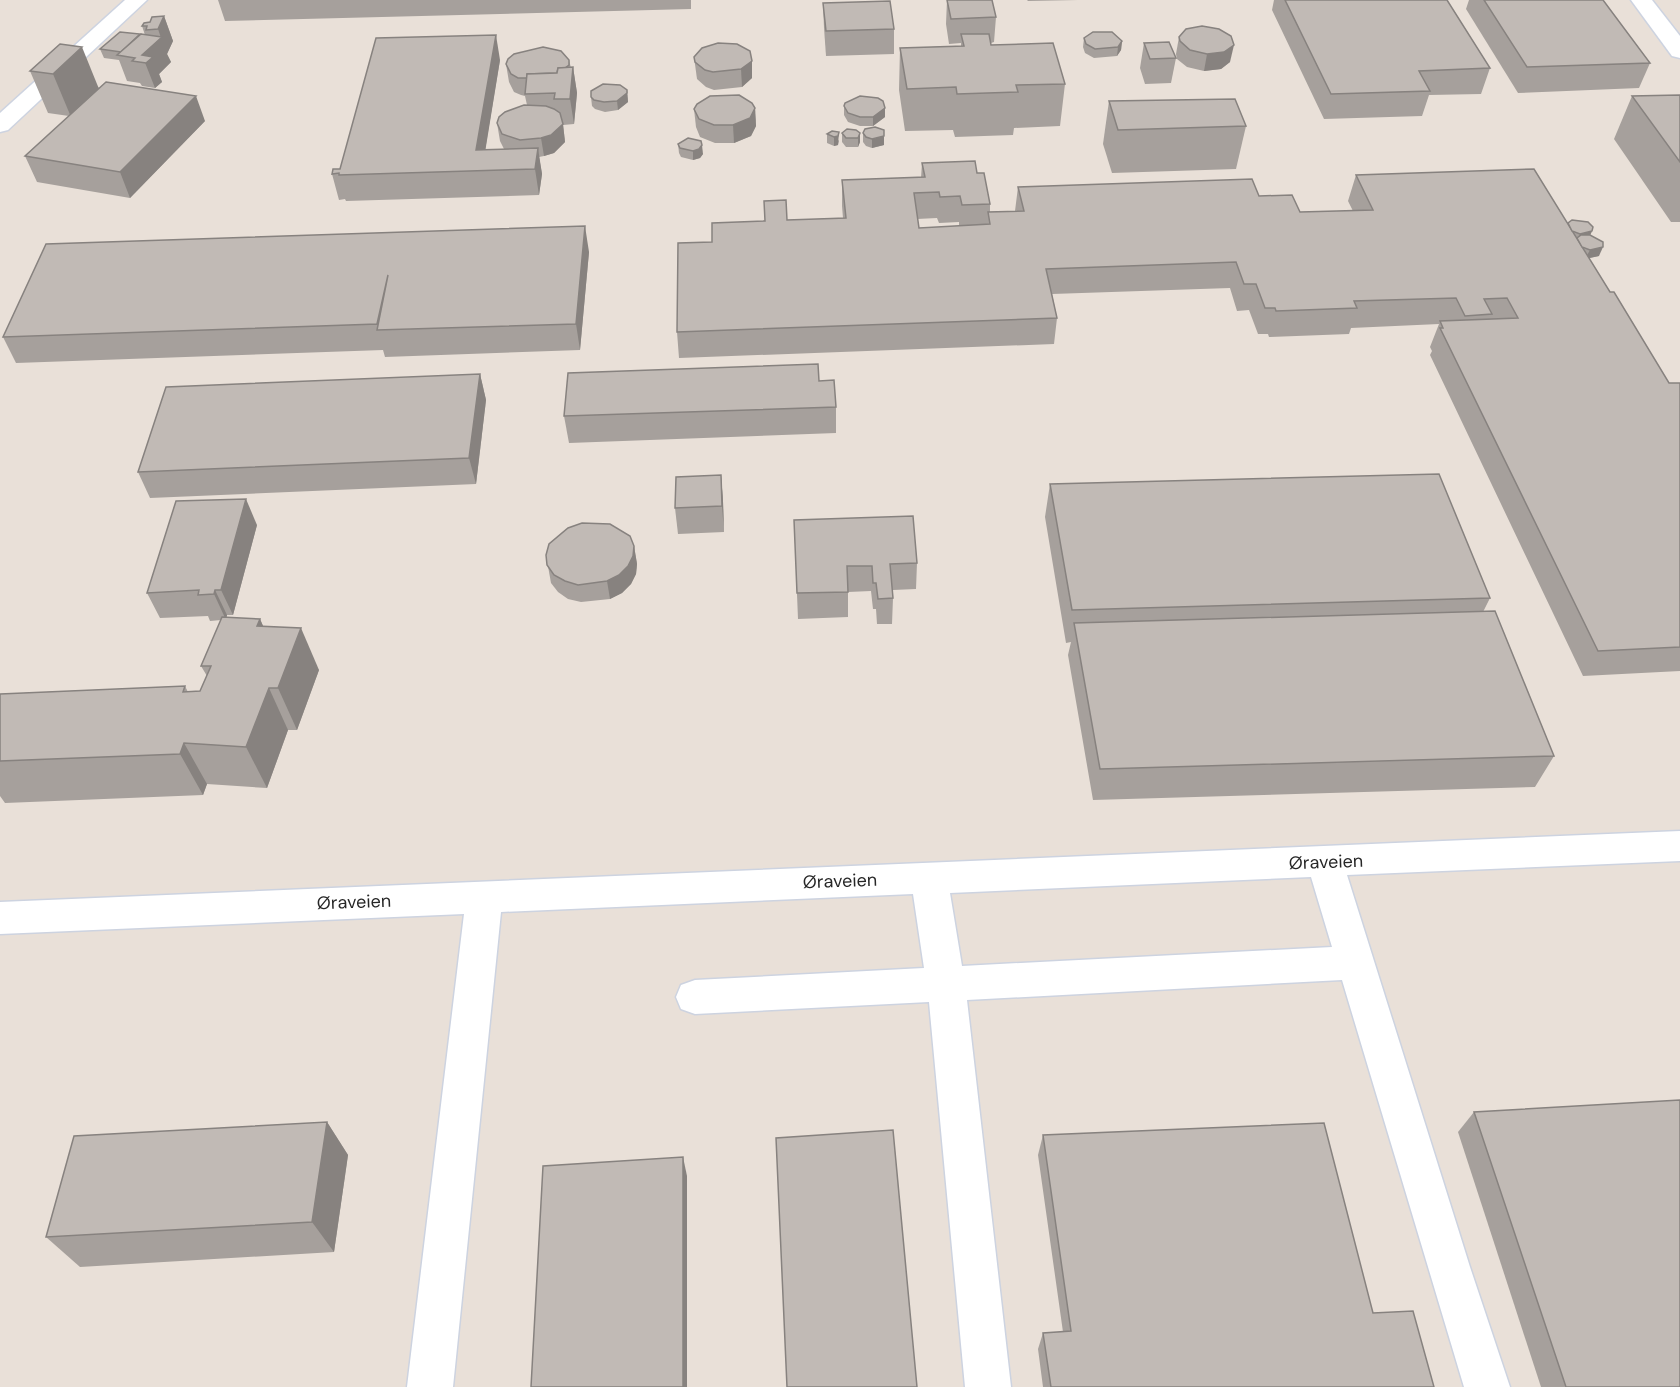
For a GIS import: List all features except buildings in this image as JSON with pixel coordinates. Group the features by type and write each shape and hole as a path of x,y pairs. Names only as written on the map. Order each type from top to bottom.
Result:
{"street":[{"path":"0,125 137,0"},
{"path":"1641,0 1680,51"},
{"name":"Øraveien","path":"0,918 1680,846"},
{"path":"1325,862 1487,1387"},
{"path":"929,878 946,985 988,1387"},
{"path":"430,1387 484,897"},
{"path":"695,997 1356,962"}]}
